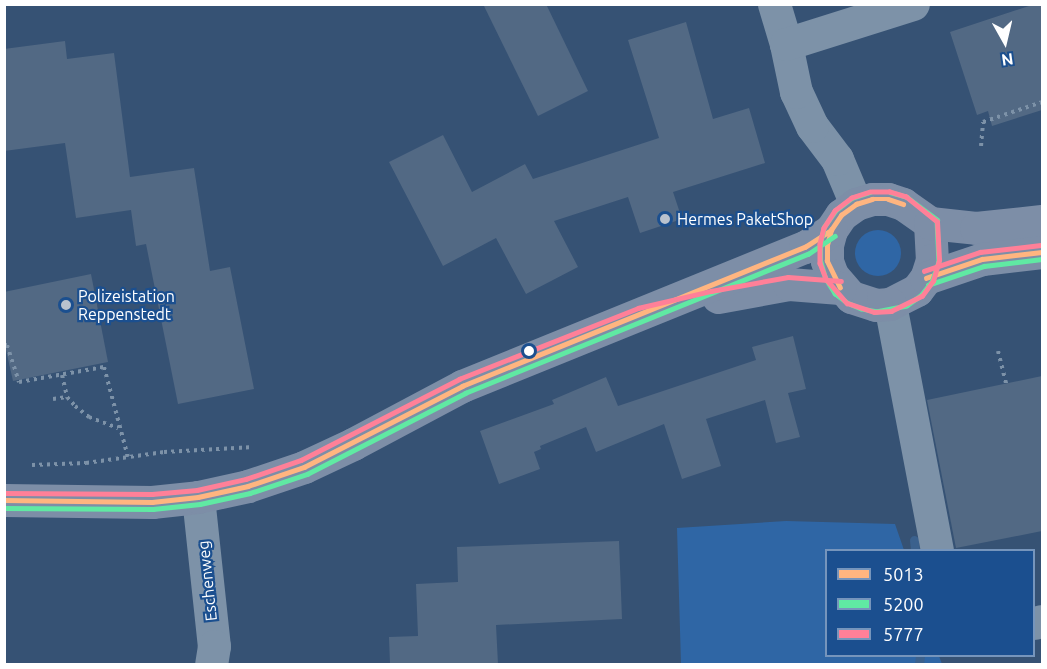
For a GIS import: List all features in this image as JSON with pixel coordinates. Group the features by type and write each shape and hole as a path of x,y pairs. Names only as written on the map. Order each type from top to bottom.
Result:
{"main road":[{"path":"840,288 827,261 827,245 831,230 841,215 856,204 872,199 888,199 903,204 930,223 976,228 1042,221"},
{"path":"641,315 712,298 789,284 840,288 863,302 890,304 917,290 926,278 932,260 930,223"},
{"path":"4,500 152,502 198,497 248,486 304,467 353,444 462,386 805,247 831,230"},
{"path":"926,278 982,259 1042,252"}],"street":[{"path":"774,4 786,44 796,92 812,126 837,159 856,204"},
{"path":"786,44 914,4"},
{"path":"890,304 937,549"},
{"name":"Eschenweg","path":"198,497 214,646 212,664"}],"path":[{"path":"981,146 983,122 1042,102"},
{"path":"4,345 8,345 19,382 105,367 128,457"},
{"path":"998,351 1006,384"},
{"path":"62,375 67,397 89,417 119,428"},
{"path":"53,399 67,397"},
{"path":"28,465 86,463 164,452 259,446"}],"shaded area":[{"path":"878,230 887,231 895,236 900,244 900,262 895,270 887,275 878,276 869,275 861,270 856,262 855,253 856,244 861,236 869,231"},
{"path":"786,521 895,524 904,549 825,549 825,657 939,657 942,664 681,664 677,528"}],"building":[{"path":"483,4 546,4 588,91 538,116"},
{"path":"1035,4 1042,4 1042,110 992,126 988,111 977,115 950,32"},
{"path":"686,22 713,119 749,108 765,163 673,192 682,219 640,233 628,197 554,221 578,267 526,294 496,238 443,266 389,162 443,135 472,192 525,164 533,179 659,138 628,40"},
{"path":"65,41 67,59 114,53 130,177 194,168 210,271 230,267 254,389 178,404 146,244 136,246 131,210 76,218 65,143 4,151 4,49"},
{"path":"91,274 108,362 13,381 4,341 4,292"},
{"path":"793,336 806,389 788,393 800,437 776,443 765,400 706,419 721,466 682,479 664,424 596,452 586,427 540,446 541,449 534,452 540,469 499,484 480,431 554,404 552,400 606,377 618,406 756,360 752,347"},
{"path":"1042,376 1042,531 956,548 927,400"},
{"path":"619,541 622,619 496,625 498,664 390,664 389,637 418,636 416,584 458,582 457,547"}],"waterway":[{"path":"914,540 915,549"},
{"path":"919,664 920,657"}],"transit line":[{"name":"5200","path":"907,306 877,312 861,309 835,294 825,278 820,261 820,244 824,227 836,210 852,198 870,192 890,192 907,197 937,220 939,262 932,282 922,295 908,305"},
{"name":"5777","path":"870,192 852,198 835,211 824,228 820,244 820,263 826,279 847,303 874,312 891,311 922,296 933,281 939,260 937,222 906,197 890,192 872,192"},
{"name":"5013","path":"840,288 827,261 827,245 831,230 841,215 856,204 872,199 888,199 903,204"},
{"name":"5013","path":"4,500 152,502 198,497 248,486 304,467 462,386 805,247 831,230"},
{"name":"5200","path":"4,508 153,509 200,504 250,493 307,474 465,393 808,254 835,236"},
{"name":"5777","path":"924,271 980,252 1041,245"},
{"name":"5013","path":"926,278 982,259 1042,252"},
{"name":"5200","path":"928,285 984,266 1042,259"},
{"name":"5777","path":"4,493 152,494 197,490 246,479 301,460 459,379 638,308 711,291 788,277 841,281"}],"place":[{"name":"Hermes PaketShop","path":"665,219"},
{"name":"Polizeistation Reppenstedt","path":"66,305"}]}
